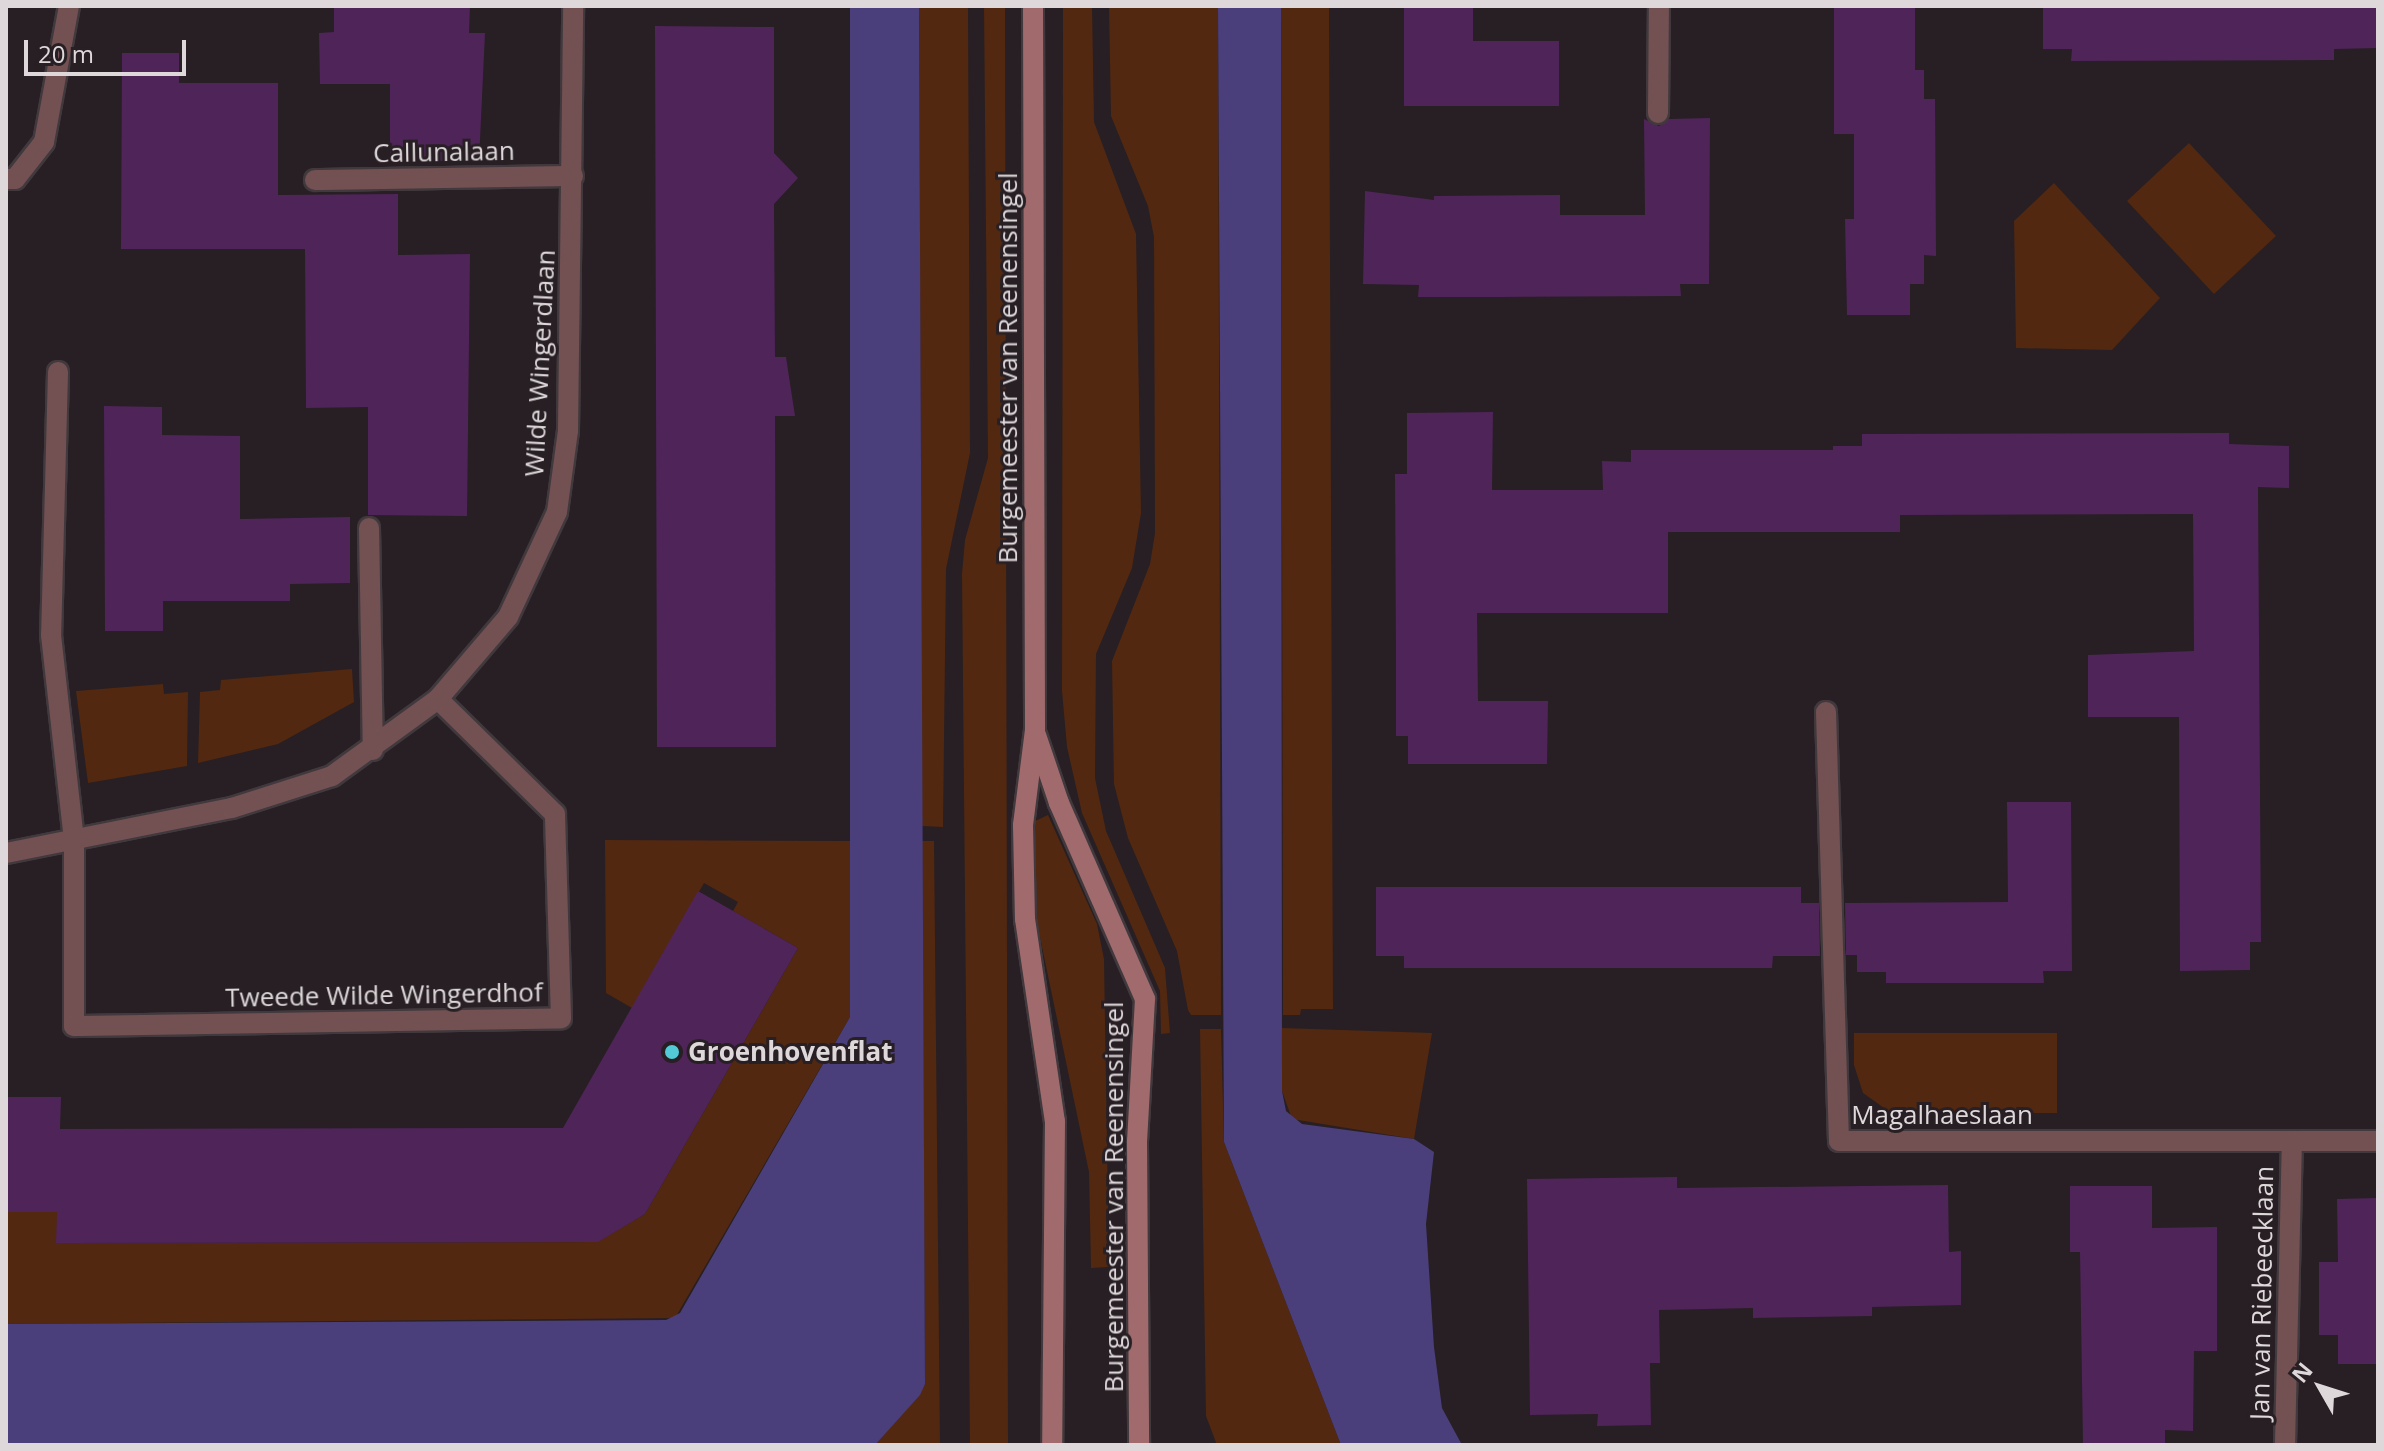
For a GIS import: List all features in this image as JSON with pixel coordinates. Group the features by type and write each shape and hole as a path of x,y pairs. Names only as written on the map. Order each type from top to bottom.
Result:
{"main road":[{"name":"Burgemeester van Reenensingel","path":"1033,6 1035,730 1023,825 1025,919 1055,1121 1052,1445"},
{"name":"Burgemeester van Reenensingel","path":"1035,730 1059,803 1145,999 1137,1141 1139,1445"}],"street":[{"path":"6,179 15,179 44,142 69,6"},
{"name":"Wilde Wingerdlaan","path":"6,853 285,795 332,776 373,750 438,699 508,617 557,512 568,431 573,6"},
{"path":"1658,113 1659,6"},
{"name":"Callunalaan","path":"315,180 573,176"},
{"path":"58,372 51,635 74,840"},
{"path":"369,528 373,750"},
{"name":"Tweede Wilde Wingerdhof","path":"74,840 74,1026 561,1018 555,814 438,699"},
{"name":"Magalhaeslaan","path":"1826,712 1839,1141 2378,1141"},
{"name":"Jan van Riebeecklaan","path":"2285,1445 2292,1143"}],"shaded area":[{"path":"850,6 919,6 925,1384 920,1395 875,1445 6,1445 6,1324 666,1320 680,1313 850,1017"},
{"path":"919,6 968,6 970,453 946,569 943,827 922,826"},
{"path":"984,6 1005,6 1008,1445 970,1445 962,574 965,540 988,458"},
{"path":"1063,6 1092,6 1094,122 1136,234 1141,513 1132,568 1096,654 1095,778 1106,831 1165,968 1170,1033 1161,1034 1160,991 1082,813 1067,747 1062,691"},
{"path":"1109,6 1218,6 1221,1015 1191,1015 1188,1010 1177,951 1128,838 1114,784 1112,661 1150,564 1155,533 1154,237 1148,206 1111,116"},
{"path":"1218,6 1281,6 1282,1091 1286,1111 1302,1124 1414,1139 1434,1152 1426,1224 1434,1347 1442,1408 1462,1445 1341,1445 1224,1142"},
{"path":"1281,6 1329,6 1333,1009 1301,1009 1300,1015 1283,1015"},
{"path":"2189,143 2276,236 2214,294 2127,201"},
{"path":"2054,183 2160,298 2112,350 2016,348 2014,221"},
{"path":"352,669 354,702 278,744 198,763 200,692 220,690 221,680"},
{"path":"163,684 164,694 188,692 187,766 88,783 76,691"},
{"path":"1048,815 1097,924 1104,959 1109,1267 1091,1268 1089,1172 1037,923 1033,822"},
{"path":"605,840 850,841 850,1017 675,1318 6,1324 6,1212 57,1212 57,1243 597,1242 645,1214 798,948 733,911 738,902 704,883 632,1008 606,993"},
{"path":"922,841 934,841 940,1445 875,1445 925,1384"},
{"path":"1282,1028 1432,1033 1414,1139 1292,1119 1282,1091"},
{"path":"1200,1029 1221,1029 1224,1142 1341,1445 1217,1445 1206,1416"},
{"path":"1854,1033 2057,1033 2057,1113 1891,1113 1863,1093 1854,1065"}],"building":[{"path":"334,6 470,6 469,33 485,33 479,161 390,161 390,84 320,84 319,33 334,32"},
{"path":"1404,6 1473,6 1473,41 1559,41 1559,106 1404,106"},
{"path":"1834,6 1915,6 1915,70 1924,70 1924,99 1935,99 1936,256 1924,255 1924,284 1910,284 1910,315 1847,315 1845,219 1854,219 1854,134 1834,134"},
{"path":"2043,6 2378,6 2378,48 2334,49 2334,60 2071,61 2072,49 2043,49"},
{"path":"655,26 774,27 774,153 798,178 774,204 775,357 786,357 795,416 775,416 776,747 657,747"},
{"path":"122,53 179,53 179,83 278,83 278,195 398,194 398,255 470,254 467,516 368,515 368,407 306,408 305,249 121,249"},
{"path":"1710,118 1709,284 1680,284 1681,296 1418,297 1419,285 1363,284 1365,191 1434,200 1434,196 1560,195 1560,215 1645,215 1644,119 1659,126 1669,119"},
{"path":"104,406 162,407 162,435 240,436 240,519 350,517 350,583 290,584 290,601 163,601 163,631 105,631"},
{"path":"1493,412 1492,490 1603,490 1602,461 1631,462 1631,450 1833,450 1833,446 1862,446 1862,434 2229,433 2229,444 2289,446 2289,488 2258,487 2261,942 2250,942 2250,970 2180,971 2179,717 2088,717 2088,655 2194,651 2193,514 1900,515 1900,532 1668,532 1668,613 1477,613 1478,701 1548,701 1547,764 1408,764 1408,736 1396,736 1395,474 1407,474 1407,413"},
{"path":"2007,802 2071,802 2072,971 2043,971 2044,983 1886,983 1886,972 1857,972 1857,955 1846,955 1845,903 2008,902"},
{"path":"1376,887 1801,887 1801,903 1819,903 1820,956 1773,956 1772,968 1404,968 1404,956 1376,956"},
{"name":"Groenhovenflat","path":"698,891 798,948 645,1214 598,1242 56,1243 57,1212 6,1212 6,1097 61,1097 60,1129 563,1128"},
{"path":"1677,1177 1677,1188 1948,1185 1949,1252 1961,1251 1961,1305 1872,1307 1872,1316 1753,1318 1753,1308 1659,1310 1660,1363 1650,1363 1651,1425 1597,1426 1598,1414 1530,1415 1527,1179"},
{"path":"2070,1186 2152,1186 2152,1228 2217,1227 2217,1351 2194,1351 2193,1431 2165,1430 2165,1445 2083,1445 2080,1252 2070,1252"},
{"path":"2378,1198 2378,1364 2338,1364 2338,1335 2319,1335 2319,1262 2338,1262 2337,1199"}],"place":[{"name":"Groenhovenflat","path":"672,1052"}]}
